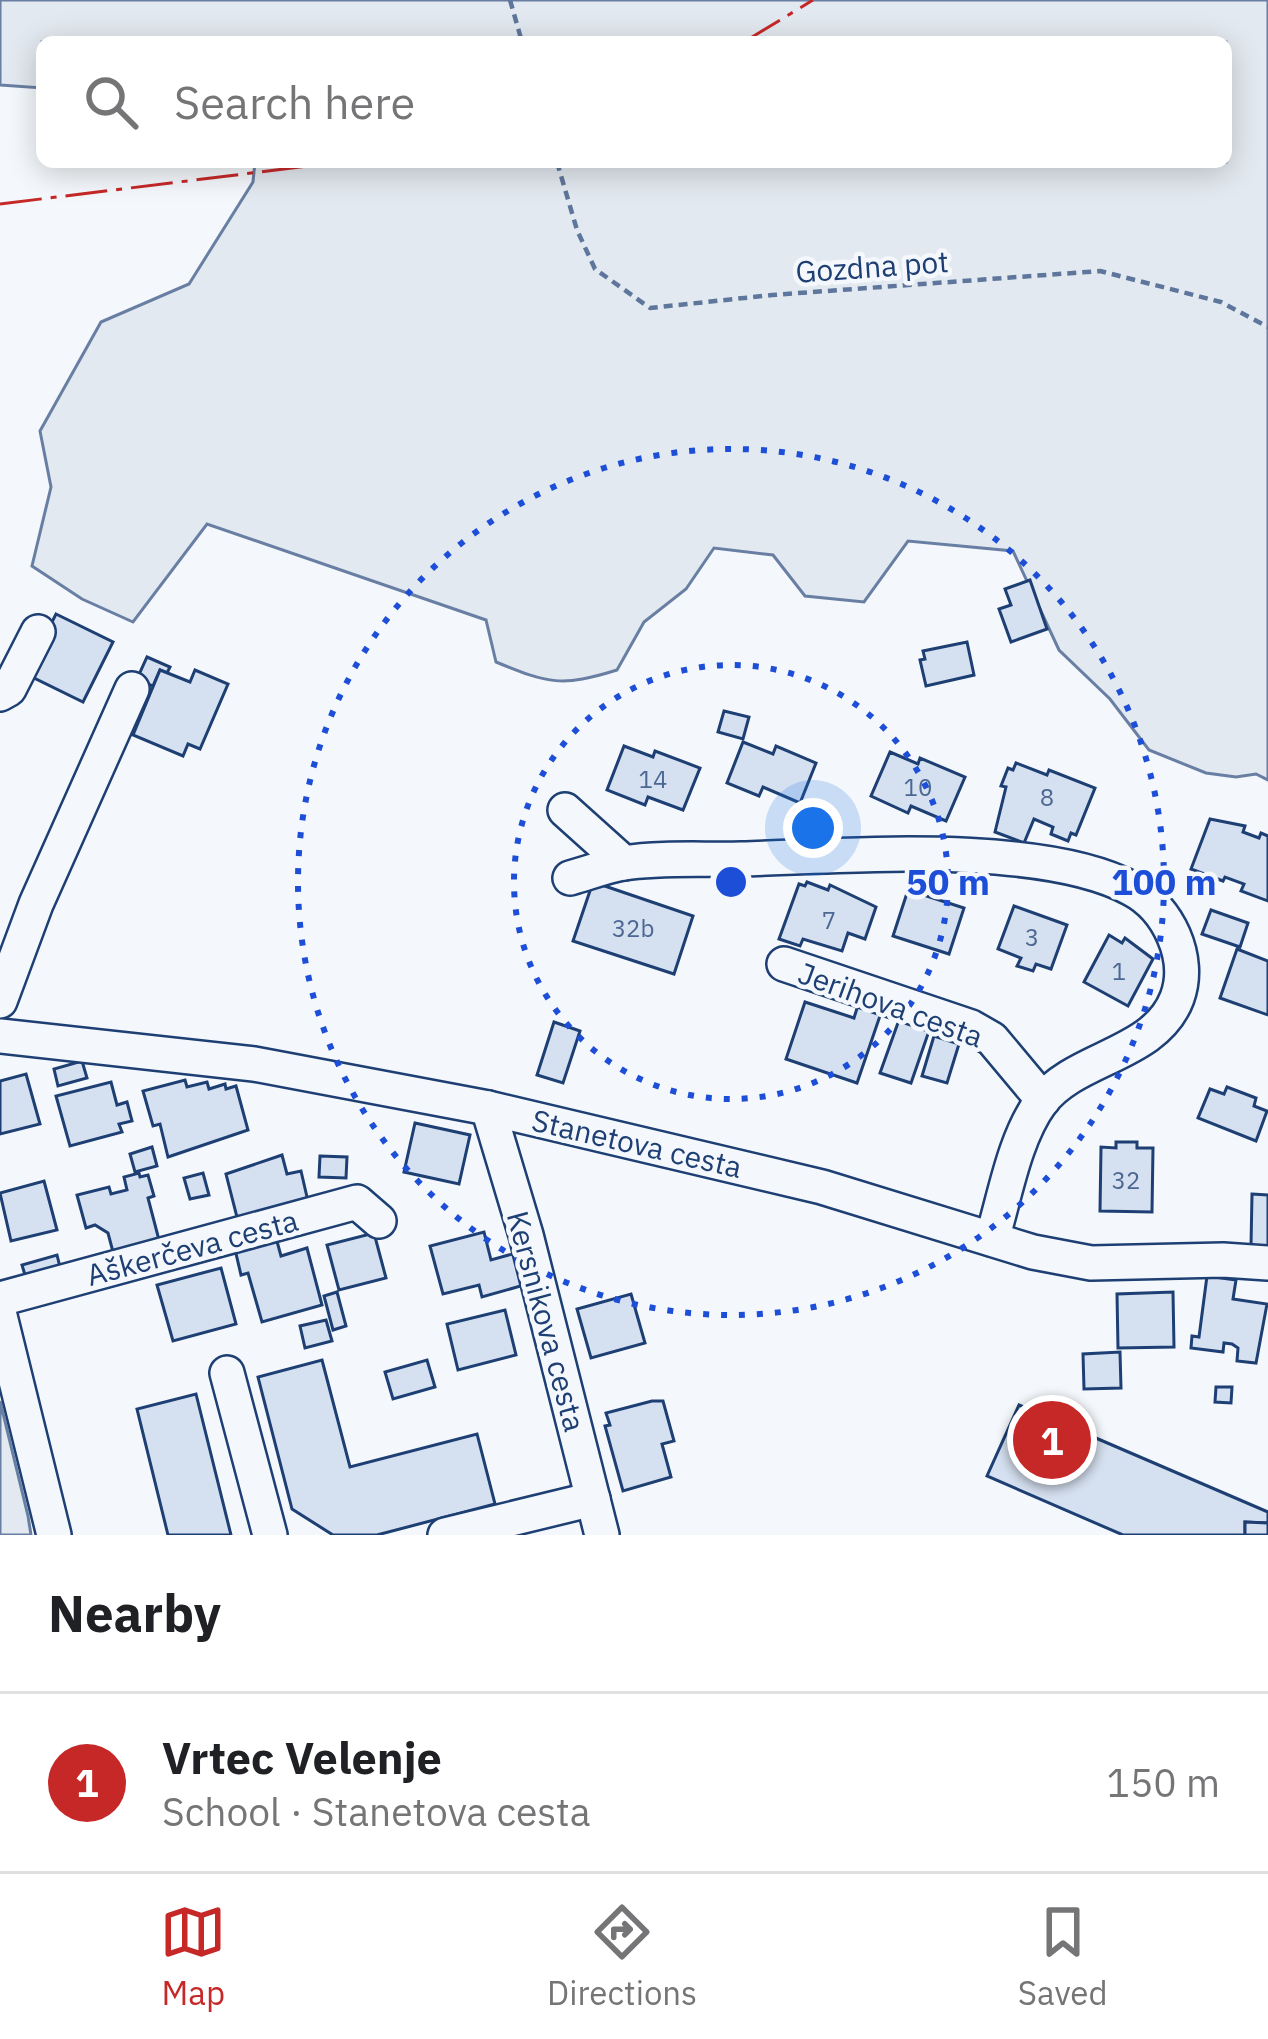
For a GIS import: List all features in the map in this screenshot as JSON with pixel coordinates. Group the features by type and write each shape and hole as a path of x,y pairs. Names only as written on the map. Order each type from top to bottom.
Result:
{"street":[{"path":"0,694 9,688 38,632"},
{"path":"0,1001 36,904 132,689"},
{"path":"565,810 624,863"},
{"path":"570,878 624,863 846,856 982,858 1078,869 1132,889 1159,909 1181,964 1178,995 1166,1018 1142,1038 1074,1076 1043,1100 1026,1130 992,1239"},
{"name":"Jerihova cesta","path":"784,964 971,1027 992,1039 1043,1100"},
{"name":"Stanetova cesta","path":"0,1036 254,1064 488,1108 822,1187 1033,1252 1091,1263 1268,1263"},
{"name":"Kersnikova cesta","path":"488,1108 526,1234 602,1535"},
{"name":"Aškerčeva cesta","path":"0,1299 357,1202 379,1220"},
{"path":"0,1316 54,1535"},
{"path":"227,1373 270,1535"},
{"path":"445,1535 593,1499"}],"path":[{"path":"510,0 520,36"},
{"name":"Gozdna pot","path":"559,168 577,230 596,269 650,308 1100,271 1221,302 1268,327"}],"shaded area":[{"path":"0,0 1268,0 1268,780 1256,774 1206,773 1149,750 1110,699 1059,650 1013,551 908,541 864,602 805,596 773,555 714,548 686,589 644,622 617,670 569,681 543,679 496,662 486,620 207,524 133,622 82,599 32,566 51,487 40,431 101,322 189,284 253,182 254,168 1232,168 1232,36 36,36 36,88 0,85"},
{"path":"0,1401 28,1516 31,1535 0,1535"}],"building":[{"path":"1030,580 1047,629 1011,642 999,609 1011,605 1005,589"},
{"path":"56,614 113,642 83,702 26,674"},
{"path":"967,642 974,675 926,686 920,660 925,659 923,651"},
{"path":"147,657 170,667 167,673 160,670 153,686 137,679"},
{"path":"160,670 190,682 195,670 228,684 200,749 188,744 183,756 133,735"},
{"path":"724,711 749,717 743,739 718,732"},
{"path":"743,742 773,754 776,746 816,763 800,803 763,787 759,796 727,783"},
{"path":"624,746 653,757 655,751 700,768 683,810 648,797 645,805 607,790"},
{"path":"890,752 918,764 920,758 965,777 946,821 911,806 908,813 871,796"},
{"path":"1016,763 1095,788 1076,835 1071,833 1068,841 1051,834 1053,827 1034,819 1024,843 995,832 1006,787 1001,786 1008,768 1013,770"},
{"path":"1210,819 1245,826 1243,832 1259,838 1261,833 1268,836 1268,901 1241,891 1244,884 1191,869"},
{"path":"593,882 693,916 674,974 573,941"},
{"path":"799,884 828,890 830,885 876,907 865,939 848,933 842,951 803,939 800,946 779,939"},
{"path":"908,890 964,908 949,954 893,936"},
{"path":"1014,906 1067,925 1051,969 1036,964 1033,971 1017,966 1021,958 998,949"},
{"path":"1211,910 1248,923 1240,947 1202,934"},
{"path":"1109,935 1122,943 1125,938 1153,959 1128,1006 1084,982"},
{"path":"1237,949 1268,961 1268,1015 1220,998"},
{"path":"805,1002 854,1018 859,1002 882,1010 857,1083 786,1059"},
{"path":"899,1020 929,1031 911,1083 880,1073"},
{"path":"554,1022 580,1031 563,1083 537,1075"},
{"path":"934,1036 959,1044 947,1083 922,1076"},
{"path":"82,1061 87,1078 58,1086 54,1069"},
{"path":"26,1074 40,1124 0,1134 0,1081"},
{"path":"185,1080 187,1087 207,1082 209,1089 236,1086 248,1130 168,1157 160,1124 153,1126 143,1091"},
{"path":"111,1082 117,1105 127,1102 132,1121 119,1124 122,1132 70,1146 56,1096"},
{"path":"1227,1087 1256,1098 1254,1106 1267,1111 1256,1141 1198,1118 1210,1089 1224,1094"},
{"path":"415,1123 470,1135 459,1184 404,1172"},
{"path":"1116,1142 1153,1148 1152,1212 1100,1211 1101,1147 1116,1148"},
{"path":"152,1147 157,1166 135,1172 130,1154"},
{"path":"282,1155 287,1174 301,1171 307,1197 300,1212 238,1221 226,1174"},
{"path":"320,1156 347,1157 346,1178 319,1177"},
{"path":"139,1173 140,1177 148,1175 154,1196 148,1198 159,1240 113,1252 108,1233 95,1225 86,1228 77,1195 109,1187 111,1194 127,1190 124,1177"},
{"path":"203,1173 209,1195 190,1199 184,1178"},
{"path":"44,1181 57,1230 11,1241 0,1193"},
{"path":"1252,1194 1268,1195 1268,1247 1251,1246"},
{"path":"484,1232 491,1260 516,1253 524,1285 482,1297 479,1285 443,1294 430,1246"},
{"path":"374,1233 386,1278 339,1290 327,1245"},
{"path":"275,1234 281,1256 307,1248 322,1305 262,1322 248,1273 241,1275 234,1245"},
{"path":"57,1255 62,1275 28,1285 22,1265"},
{"path":"221,1268 236,1324 173,1341 157,1285"},
{"path":"1207,1276 1236,1280 1233,1299 1267,1304 1256,1363 1237,1361 1238,1348 1232,1344 1224,1343 1223,1352 1191,1348 1192,1336 1199,1337"},
{"path":"337,1292 346,1326 333,1330 324,1296"},
{"path":"1173,1292 1174,1347 1118,1348 1117,1294"},
{"path":"631,1294 645,1343 591,1358 577,1309"},
{"path":"505,1310 516,1355 458,1370 447,1324"},
{"path":"326,1320 332,1341 305,1348 300,1326"},
{"path":"1120,1352 1121,1388 1084,1389 1083,1354"},
{"path":"322,1360 350,1467 477,1434 495,1504 377,1535 333,1535 292,1509 258,1377"},
{"path":"427,1360 435,1387 393,1399 385,1372"},
{"path":"1216,1387 1232,1387 1231,1403 1215,1402"},
{"path":"196,1394 231,1535 168,1535 137,1409"},
{"path":"663,1401 674,1441 662,1444 671,1477 623,1491 605,1426 610,1425 606,1413"},
{"path":"1019,1405 1268,1512 1268,1523 1245,1522 1245,1535 1123,1535 987,1476"},
{"path":"1245,1522 1268,1523 1268,1535 1245,1535"}],"power":[{"path":"754,36 813,0"},
{"path":"0,204 292,168"}],"place":[{"name":"Vrtec Velenje","path":"1052,1440"}]}
